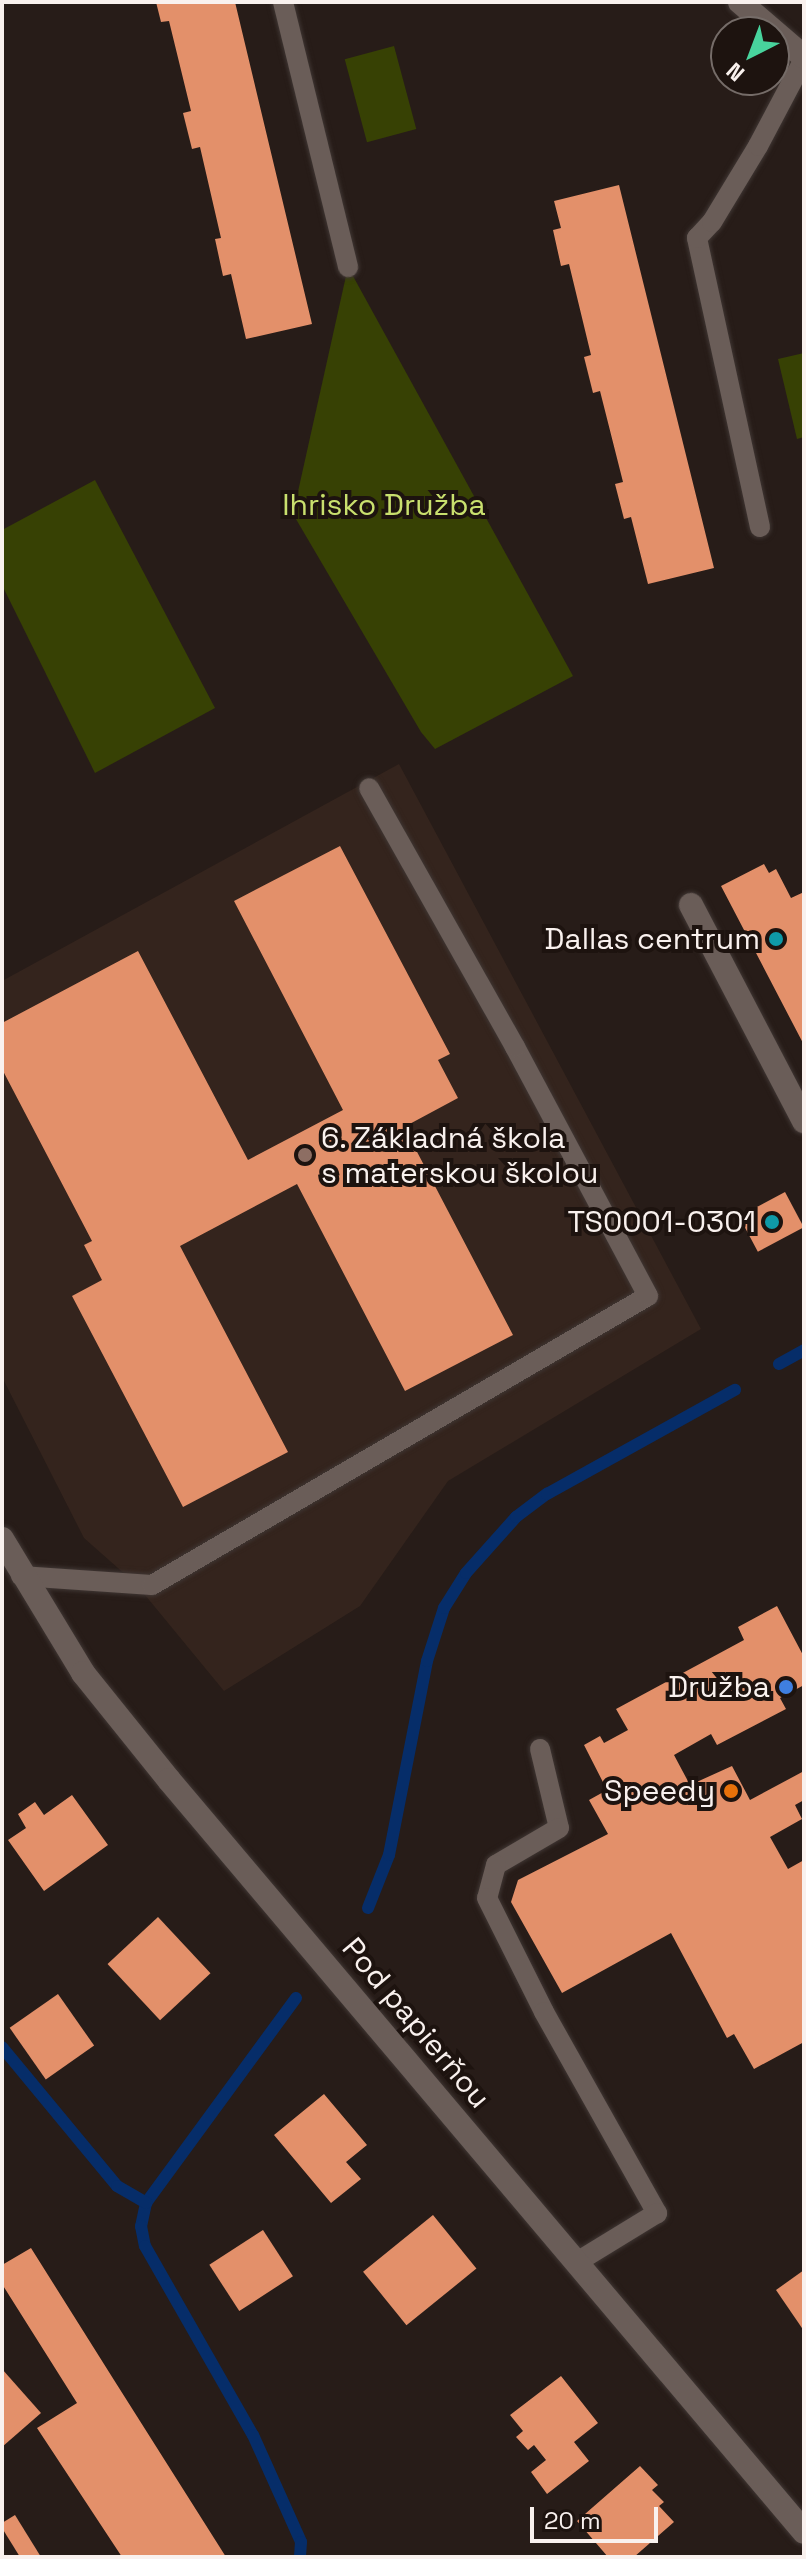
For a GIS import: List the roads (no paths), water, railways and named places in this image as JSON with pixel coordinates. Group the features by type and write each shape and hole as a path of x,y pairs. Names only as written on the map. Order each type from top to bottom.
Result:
{"street":[{"path":"740,2 804,58"},
{"path":"691,905 804,1121"},
{"name":"Pod papierňou","path":"2,1539 21,1576 83,1673 159,1768 804,2532"}],"lane":[{"path":"283,2 348,267"},
{"path":"760,527 697,238 712,222 758,146 804,58"},
{"path":"21,1576 152,1585 648,1296 515,1047 369,788"},
{"path":"540,1749 559,1828 496,1865 487,1898 544,2012 657,2213 577,2262"}],"waterway":[{"path":"779,1364 804,1350"},
{"path":"368,1908 389,1855 427,1661 444,1608 466,1573 516,1517 547,1494 735,1390"},
{"path":"296,1998 146,2203 141,2226 145,2246 253,2435 301,2542 300,2557"},
{"path":"2,2047 117,2186 146,2203"}],"place":[{"name":"Dallas centrum","path":"776,939"},
{"name":"6. Základná škola s materskou školou","path":"305,1155"},
{"name":"TS0001-0301","path":"772,1222"},
{"name":"Družba","path":"786,1687"},
{"name":"Speedy","path":"731,1791"}],"park label":[{"name":"Ihrisko Družba","path":"384,505"}]}
